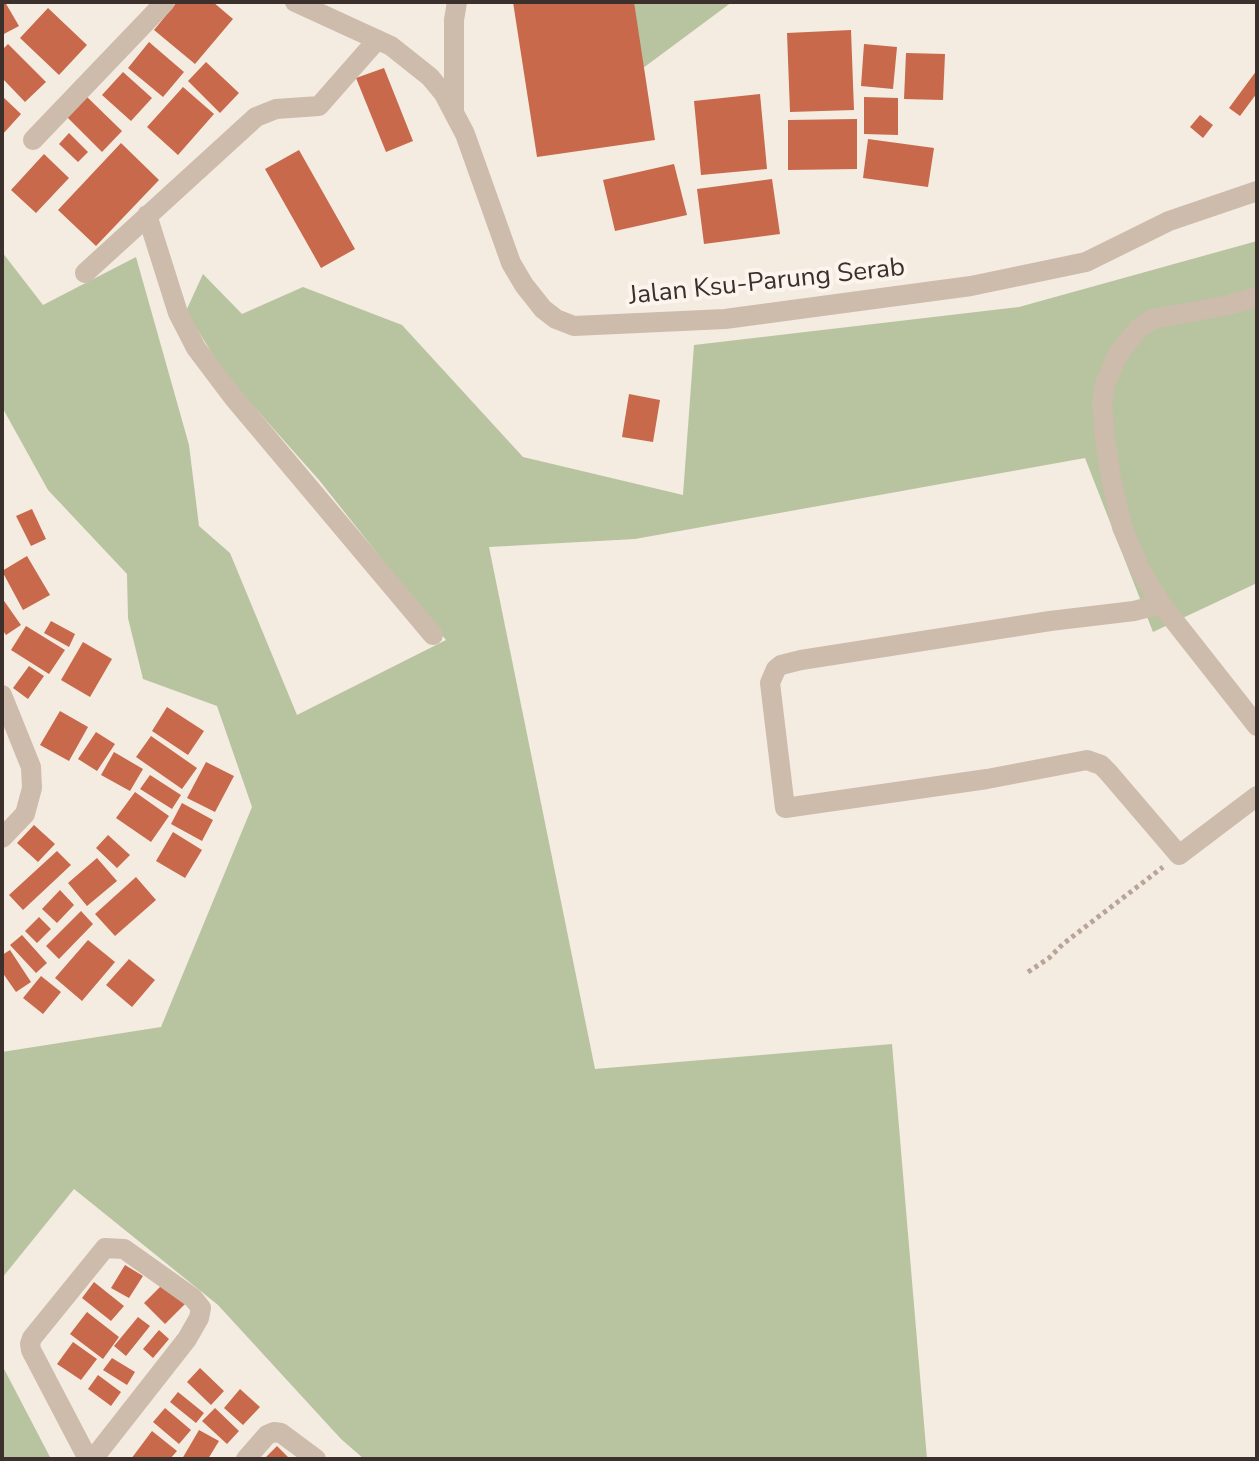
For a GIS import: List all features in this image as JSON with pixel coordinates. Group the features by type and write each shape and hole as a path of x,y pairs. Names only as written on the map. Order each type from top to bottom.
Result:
{"street":[{"path":"33,140 165,2"},
{"name":"Jalan Ksu-Parung Serab","path":"295,2 391,46 420,67 444,94 465,134 511,263 535,303 556,319 574,326 725,319 971,286 1086,262 1169,221 1257,191"},
{"path":"454,111 454,20 457,2"},
{"path":"85,273 256,117 276,109 319,106 377,40"},
{"path":"147,215 178,313 196,348 433,635"},
{"path":"1257,297 1217,308 1153,319 1127,341 1118,354 1105,384 1102,401 1105,439 1122,527 1140,569 1161,604 1257,726"},
{"path":"1161,604 1134,611 801,660 776,669 770,683 785,808 987,779 1087,760 1101,765 1108,772 1179,855 1257,796"},
{"path":"2,695 31,767 32,788 25,814 2,838"},
{"path":"105,1248 124,1249 193,1298 201,1308 187,1339 91,1459 30,1344 105,1248"},
{"path":"246,1459 267,1435 274,1432 281,1433 316,1459"}],"path":[{"path":"1028,972 1179,855"}],"green space":[{"path":"632,2 732,2 639,71"},
{"path":"1257,241 1257,583 1153,632 1085,458 635,539 489,547 595,1069 892,1044 927,1459 364,1459 341,1439 218,1305 74,1189 2,1278 2,1052 161,1027 252,807 217,706 143,679 128,618 127,574 48,490 2,407 2,252 43,305 136,257 189,445 199,526 230,553 297,715 446,640 319,480 224,373 186,311 203,274 242,314 303,287 402,325 523,457 683,495 694,345 1019,307"},
{"path":"2,1365 51,1459 2,1459"}],"building":[{"path":"2,2 5,2 19,26 2,35"},
{"path":"177,2 213,2 233,19 195,64 154,30"},
{"path":"513,2 634,2 655,140 537,157"},
{"path":"48,8 87,45 59,75 20,38"},
{"path":"851,30 854,110 790,112 787,33"},
{"path":"149,42 184,72 163,97 128,68"},
{"path":"8,44 46,82 25,102 2,78 2,50"},
{"path":"864,44 897,47 893,89 861,86"},
{"path":"906,53 945,54 943,100 904,99"},
{"path":"206,62 239,93 220,113 188,81"},
{"path":"384,68 413,141 386,152 356,78"},
{"path":"1257,70 1257,93 1240,116 1229,108"},
{"path":"123,72 152,98 131,121 102,95"},
{"path":"183,87 214,114 178,155 147,127"},
{"path":"760,94 767,169 701,175 694,101"},
{"path":"85,95 122,131 102,152 65,115"},
{"path":"2,96 21,114 2,135"},
{"path":"864,97 898,98 898,135 864,134"},
{"path":"1200,115 1213,125 1203,138 1190,127"},
{"path":"857,119 857,169 788,170 788,120"},
{"path":"69,133 88,152 78,162 59,144"},
{"path":"868,139 934,148 928,187 863,178"},
{"path":"121,143 159,180 96,246 58,210"},
{"path":"299,150 355,249 321,268 265,169"},
{"path":"44,154 69,178 36,213 11,190"},
{"path":"674,164 687,215 615,231 603,180"},
{"path":"772,179 780,234 704,244 697,189"},
{"path":"629,394 660,400 653,442 622,437"},
{"path":"32,509 46,539 31,546 16,516"},
{"path":"27,556 50,595 23,610 2,571"},
{"path":"2,598 21,625 6,635 2,629"},
{"path":"51,621 75,634 69,647 44,633"},
{"path":"26,626 65,650 49,674 11,650"},
{"path":"83,642 112,659 90,697 61,680"},
{"path":"29,666 44,676 28,699 13,688"},
{"path":"167,707 204,731 188,755 152,731"},
{"path":"60,711 88,727 69,761 40,745"},
{"path":"96,732 115,744 97,771 78,759"},
{"path":"151,736 197,768 182,789 136,757"},
{"path":"114,752 143,769 130,791 101,775"},
{"path":"206,762 234,776 215,812 187,798"},
{"path":"150,775 181,795 172,809 140,789"},
{"path":"135,792 169,816 151,842 116,818"},
{"path":"182,803 213,820 202,841 171,824"},
{"path":"34,825 55,844 38,862 17,843"},
{"path":"173,832 202,850 185,878 156,861"},
{"path":"108,835 130,855 117,868 96,848"},
{"path":"57,851 71,865 23,910 9,895"},
{"path":"97,858 117,881 87,906 68,883"},
{"path":"136,877 156,900 115,936 95,914"},
{"path":"60,890 74,905 57,923 42,909"},
{"path":"81,911 93,924 59,959 46,946"},
{"path":"39,917 51,929 37,943 25,931"},
{"path":"22,935 47,963 36,973 10,945"},
{"path":"88,940 115,962 82,1001 55,978"},
{"path":"10,950 31,982 16,992 2,972 2,955"},
{"path":"129,959 155,980 132,1007 106,985"},
{"path":"41,976 61,992 43,1014 23,998"},
{"path":"125,1265 143,1276 129,1298 111,1288"},
{"path":"167,1280 188,1301 165,1324 144,1303"},
{"path":"94,1282 124,1306 111,1321 82,1298"},
{"path":"87,1312 119,1337 103,1359 70,1334"},
{"path":"138,1317 150,1326 126,1356 114,1346"},
{"path":"159,1330 169,1339 153,1358 143,1349"},
{"path":"73,1342 97,1359 81,1380 57,1364"},
{"path":"112,1358 135,1372 127,1385 103,1370"},
{"path":"200,1368 224,1391 211,1405 187,1382"},
{"path":"98,1375 121,1392 111,1406 88,1389"},
{"path":"240,1389 260,1407 243,1425 224,1408"},
{"path":"178,1392 204,1413 196,1423 170,1402"},
{"path":"165,1408 191,1430 179,1444 153,1422"},
{"path":"215,1408 239,1431 227,1444 202,1421"},
{"path":"199,1430 219,1441 208,1459 182,1459"},
{"path":"152,1431 177,1451 170,1459 131,1459"},
{"path":"277,1446 290,1459 264,1459"}]}
